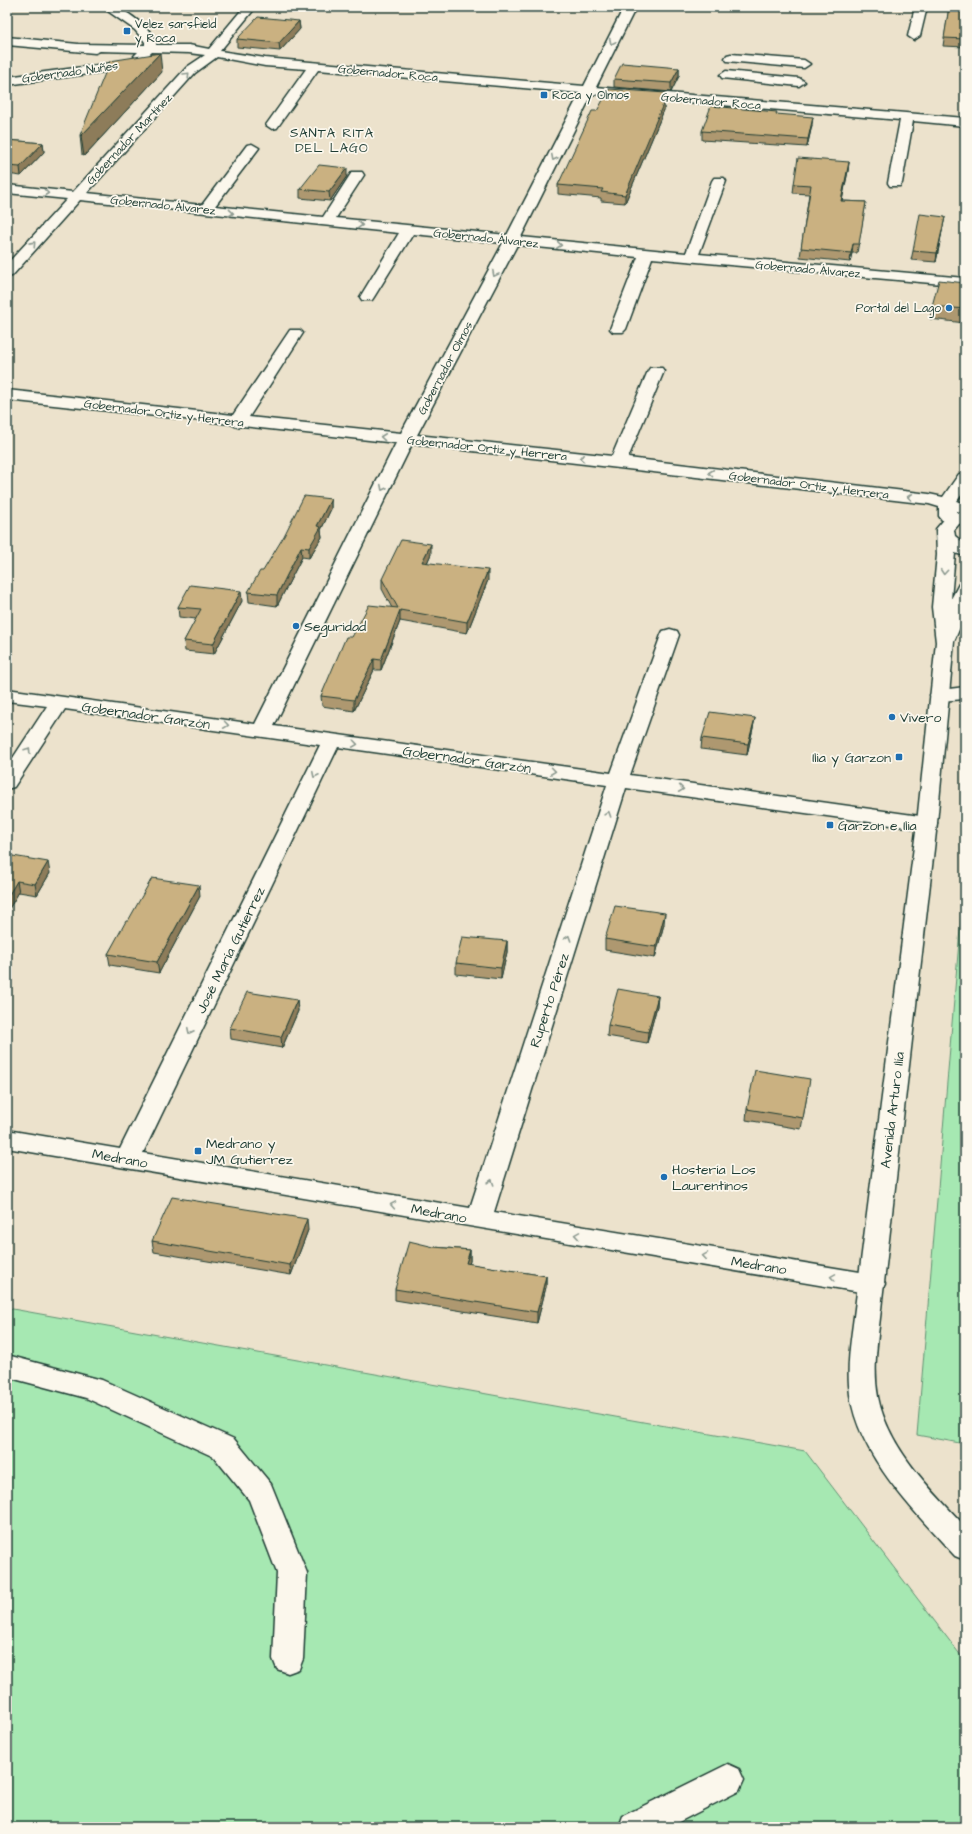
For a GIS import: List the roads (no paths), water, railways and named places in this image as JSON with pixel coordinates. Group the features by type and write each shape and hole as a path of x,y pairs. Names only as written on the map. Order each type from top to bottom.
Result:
{"street":[{"path":"108,7 139,27 147,34 151,42 147,55"},
{"name":"Gobernador Martínez","path":"7,273 191,70 211,57 218,44 250,7"},
{"name":"Gobernador Olmos","path":"262,730 406,440 512,240 630,7"},
{"path":"914,36 920,7"},
{"path":"139,27 189,49"},
{"name":"Gobernador Roca","path":"7,40 80,47 178,60 211,57 965,122"},
{"name":"Gobernador Roca","path":"147,55 189,49 211,57"},
{"path":"712,101 726,75 733,53 806,59 792,108"},
{"name":"Gobernado Nuñes","path":"7,81 84,70 147,55"},
{"path":"272,125 314,67"},
{"path":"726,75 800,82"},
{"path":"895,183 907,118"},
{"path":"205,210 252,148"},
{"path":"326,222 357,174"},
{"path":"691,258 719,181"},
{"name":"Gobernado Álvarez","path":"7,189 646,254 965,282"},
{"path":"367,297 408,230"},
{"path":"618,329 646,254"},
{"path":"238,422 295,333"},
{"path":"618,462 656,371"},
{"name":"Gobernador Ortiz y Herrera","path":"7,395 238,422 618,462 948,502 965,508"},
{"path":"948,502 965,478"},
{"name":"Avenida Arturo Ilía","path":"948,502 946,555 941,607 944,642 940,695 927,823 872,1284 868,1300 862,1378 864,1398 868,1415 875,1430 895,1463 965,1547"},
{"path":"965,516 953,520 946,529 948,539 954,545 965,551"},
{"name":"Avenida Arturo Ilía","path":"944,642 958,611 959,602 965,588"},
{"name":"Ruperto Pérez","path":"479,1219 618,781 670,635"},
{"path":"940,695 965,693"},
{"name":"Gobernador Garzón","path":"7,695 927,823"},
{"path":"7,783 59,703"},
{"name":"José María Gutierrez","path":"127,1160 332,740"},
{"name":"Medrano","path":"7,1139 872,1284"},
{"path":"7,1366 92,1388 224,1448 260,1493 292,1573 288,1659"},
{"path":"635,1827 728,1780"}],"place":[{"name":"Velez sarsfield y Roca","path":"127,31"},
{"name":"Roca y Olmos","path":"544,95"},
{"name":"Portal del Lago","path":"949,308"},
{"name":"Seguridad","path":"296,626"},
{"name":"Vivero","path":"892,717"},
{"name":"Ilia y Garzon","path":"899,757"},
{"name":"Garzon e Ilia","path":"830,825"},
{"name":"Medrano y JM Gutierrez","path":"198,1151"},
{"name":"Hostería Los Laurentinos","path":"664,1177"}],"district":[{"name":"SANTA RITA DEL LAGO","path":"332,140"}]}
